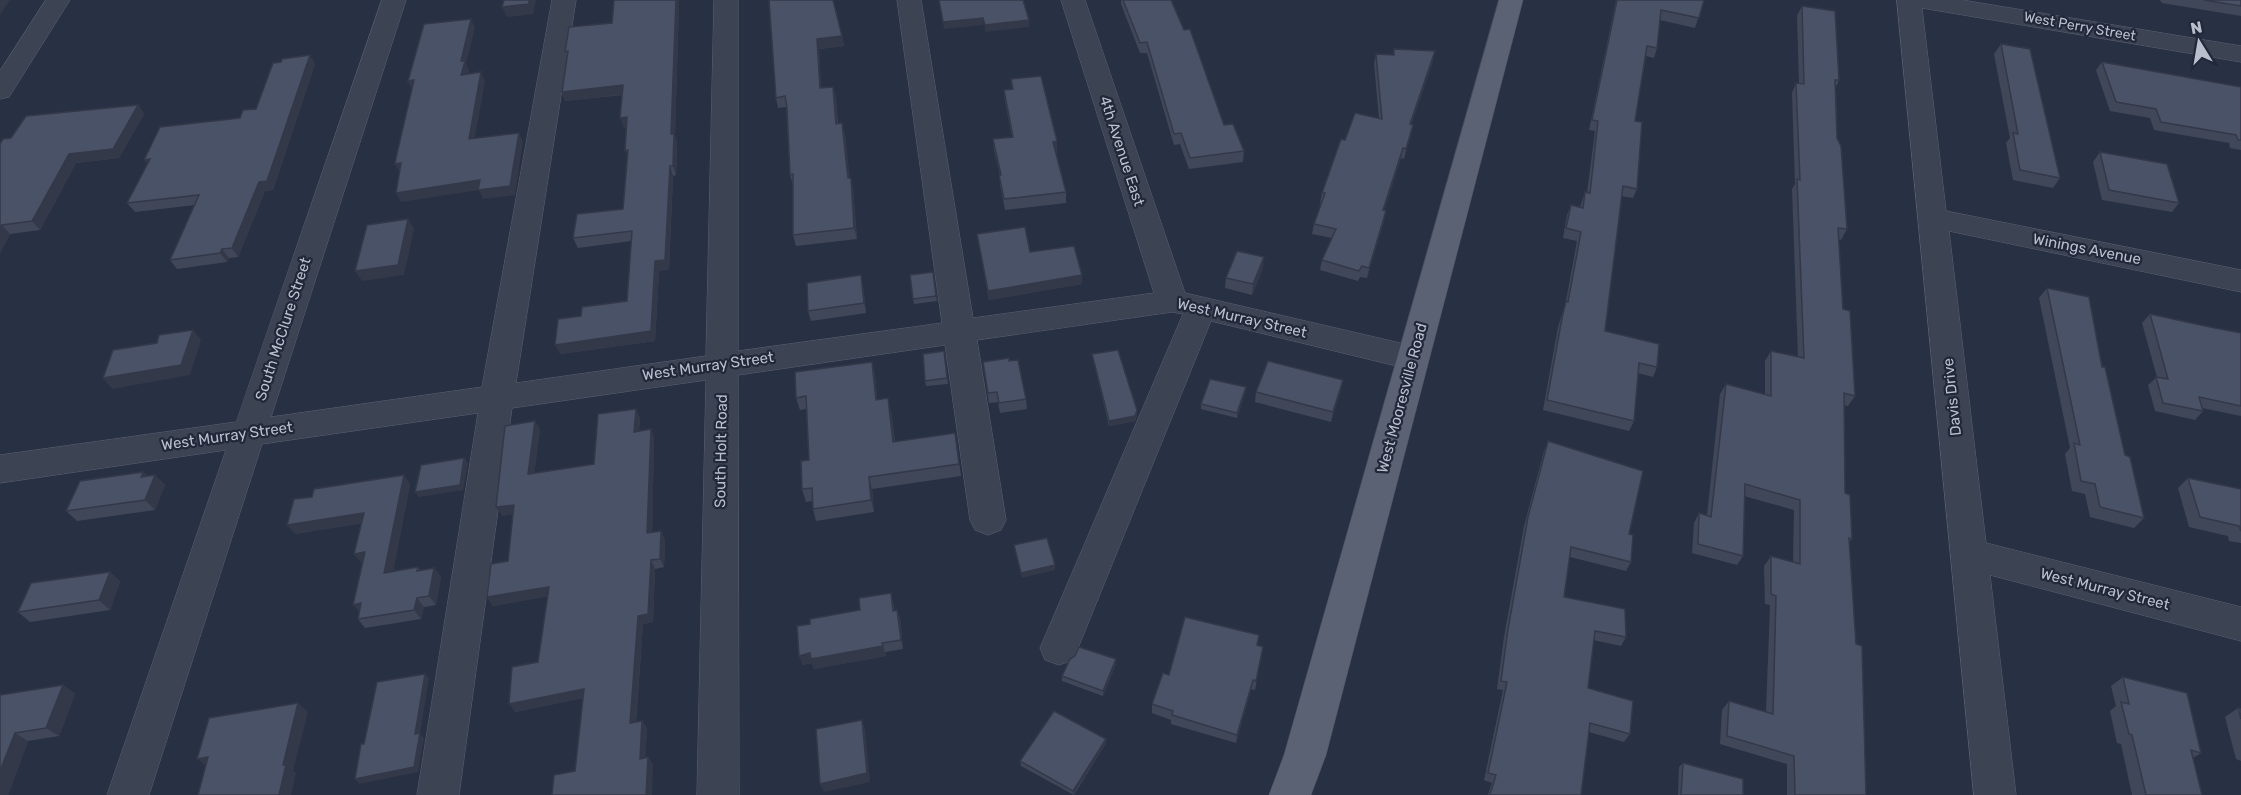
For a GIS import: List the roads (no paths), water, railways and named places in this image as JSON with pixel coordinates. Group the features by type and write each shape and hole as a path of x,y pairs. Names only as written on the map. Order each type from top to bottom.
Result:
{"main road":[{"name":"West Mooresville Road","path":"1290,795 1305,754 1511,0"}],"street":[{"path":"0,91 58,0"},
{"name":"South McClure Street","path":"128,795 393,0"},
{"path":"438,795 497,397 564,0"},
{"name":"South Holt Road","path":"718,795 726,0"},
{"path":"909,0 988,520"},
{"name":"4th Avenue East","path":"1073,0 1186,304"},
{"name":"Davis Drive","path":"1909,0 1995,795"},
{"name":"West Perry Street","path":"1919,0 2241,54"},
{"name":"Winings Avenue","path":"1934,218 2241,281"},
{"path":"1059,648 1186,304"},
{"name":"West Murray Street","path":"0,469 959,331 1186,304 1413,358"},
{"name":"West Murray Street","path":"1968,554 2241,624"}]}
